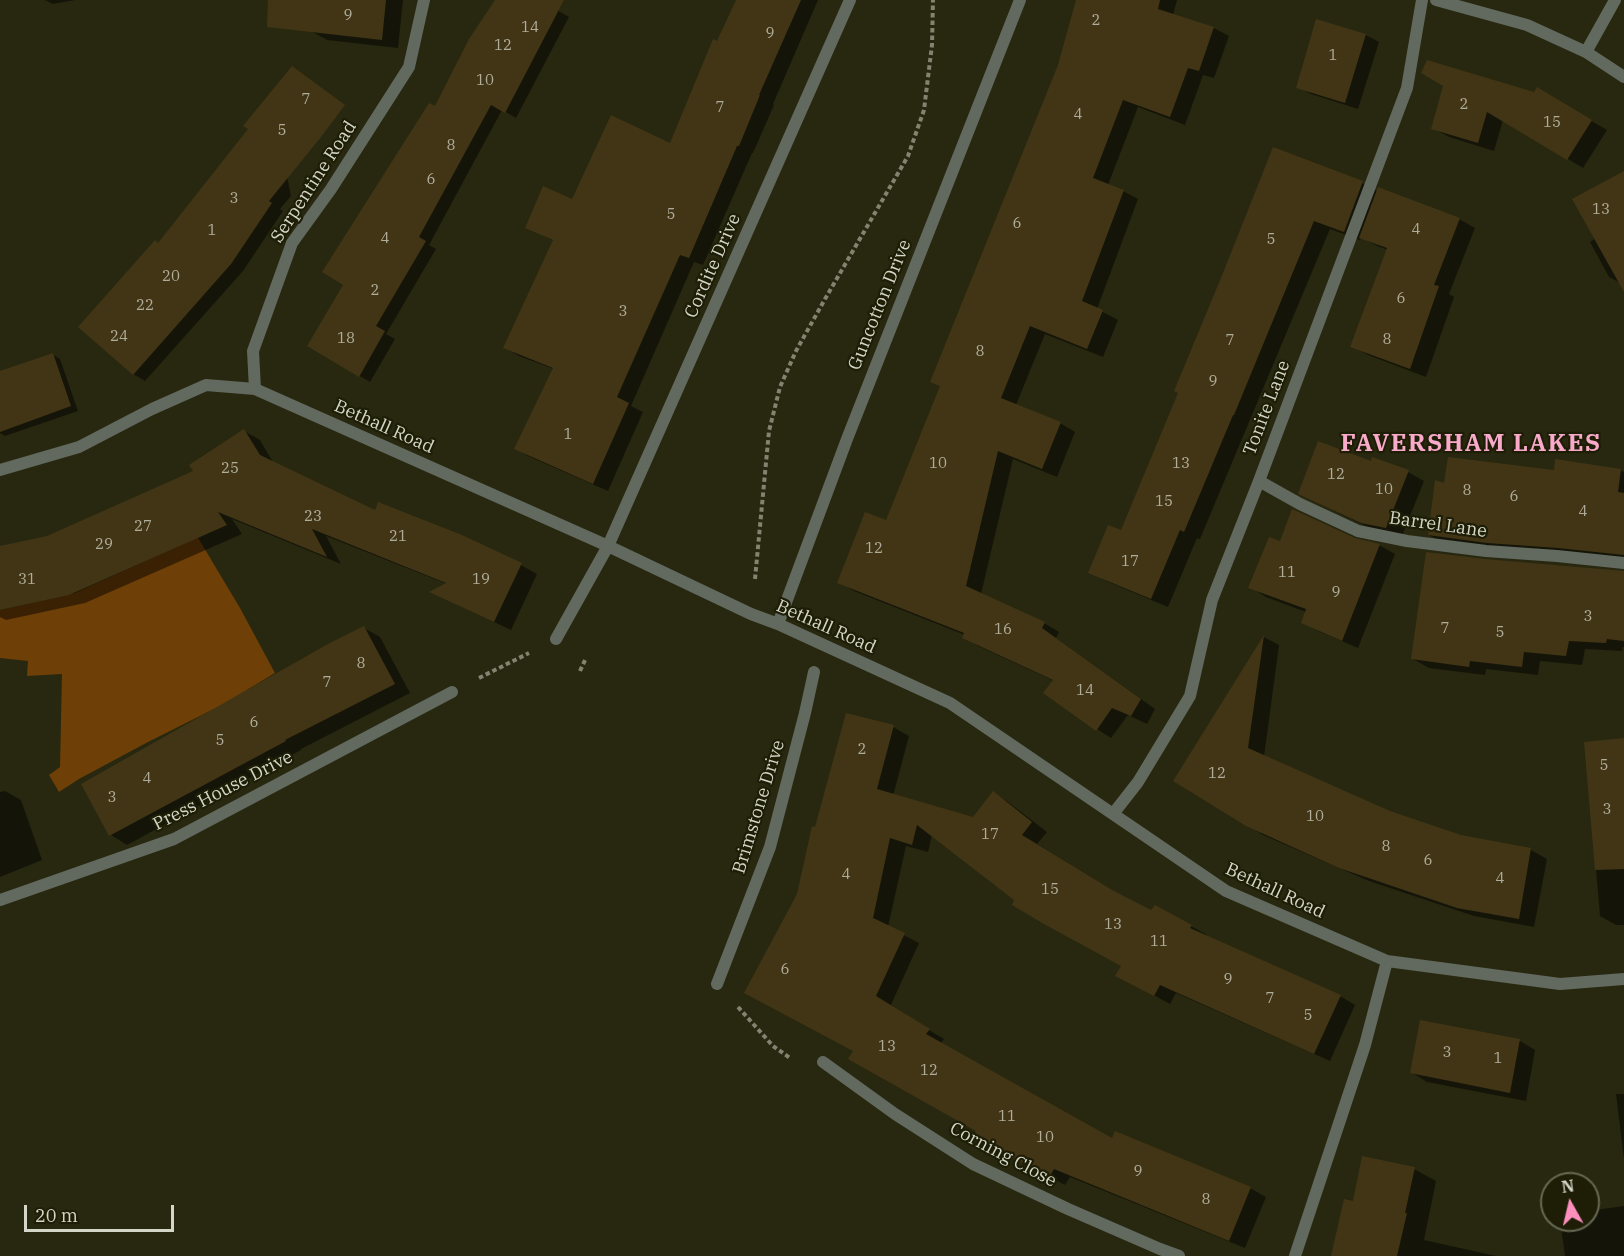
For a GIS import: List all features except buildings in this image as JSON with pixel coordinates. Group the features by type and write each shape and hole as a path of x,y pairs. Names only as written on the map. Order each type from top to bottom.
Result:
{"street":[{"name":"Serpentine Road","path":"255,389 253,351 292,243 331,189 409,67 424,0"},
{"name":"Cordite Drive","path":"556,639 608,546 850,0"},
{"name":"Guncotton Drive","path":"778,624 847,439 1020,0"},
{"name":"Tonite Lane","path":"1113,814 1138,782 1190,696 1212,600 1407,88 1422,0"},
{"path":"1436,0 1527,25 1586,52 1624,77"},
{"path":"1586,52 1615,0"},
{"name":"Bethall Road","path":"0,470 79,447 152,409 206,385 255,389 608,546 751,614 778,624 950,703 1226,891 1387,961 1560,984 1624,979"},
{"name":"Barrel Lane","path":"1259,481 1300,504 1358,531 1407,541 1624,563"},
{"name":"Brimstone Drive","path":"717,984 770,847 814,672"},
{"name":"Press House Drive","path":"0,900 174,839 452,692"},
{"path":"1295,1256 1365,1045 1387,961"},
{"name":"Corning Close","path":"823,1062 895,1114 973,1164 1160,1250 1179,1256"}],"path":[{"path":"751,614 769,431 780,387 796,351 908,156 924,110 932,45 933,0"},
{"path":"452,692 556,639"},
{"path":"717,984 773,1046 802,1068 823,1062"}],"shaded area":[{"path":"197,536 275,673 222,705 148,742 59,792 49,775 60,767 62,674 27,676 28,661 0,658 0,610 75,593"}],"district":[{"name":"FAVERSHAM LAKES","path":"1471,444"}]}
